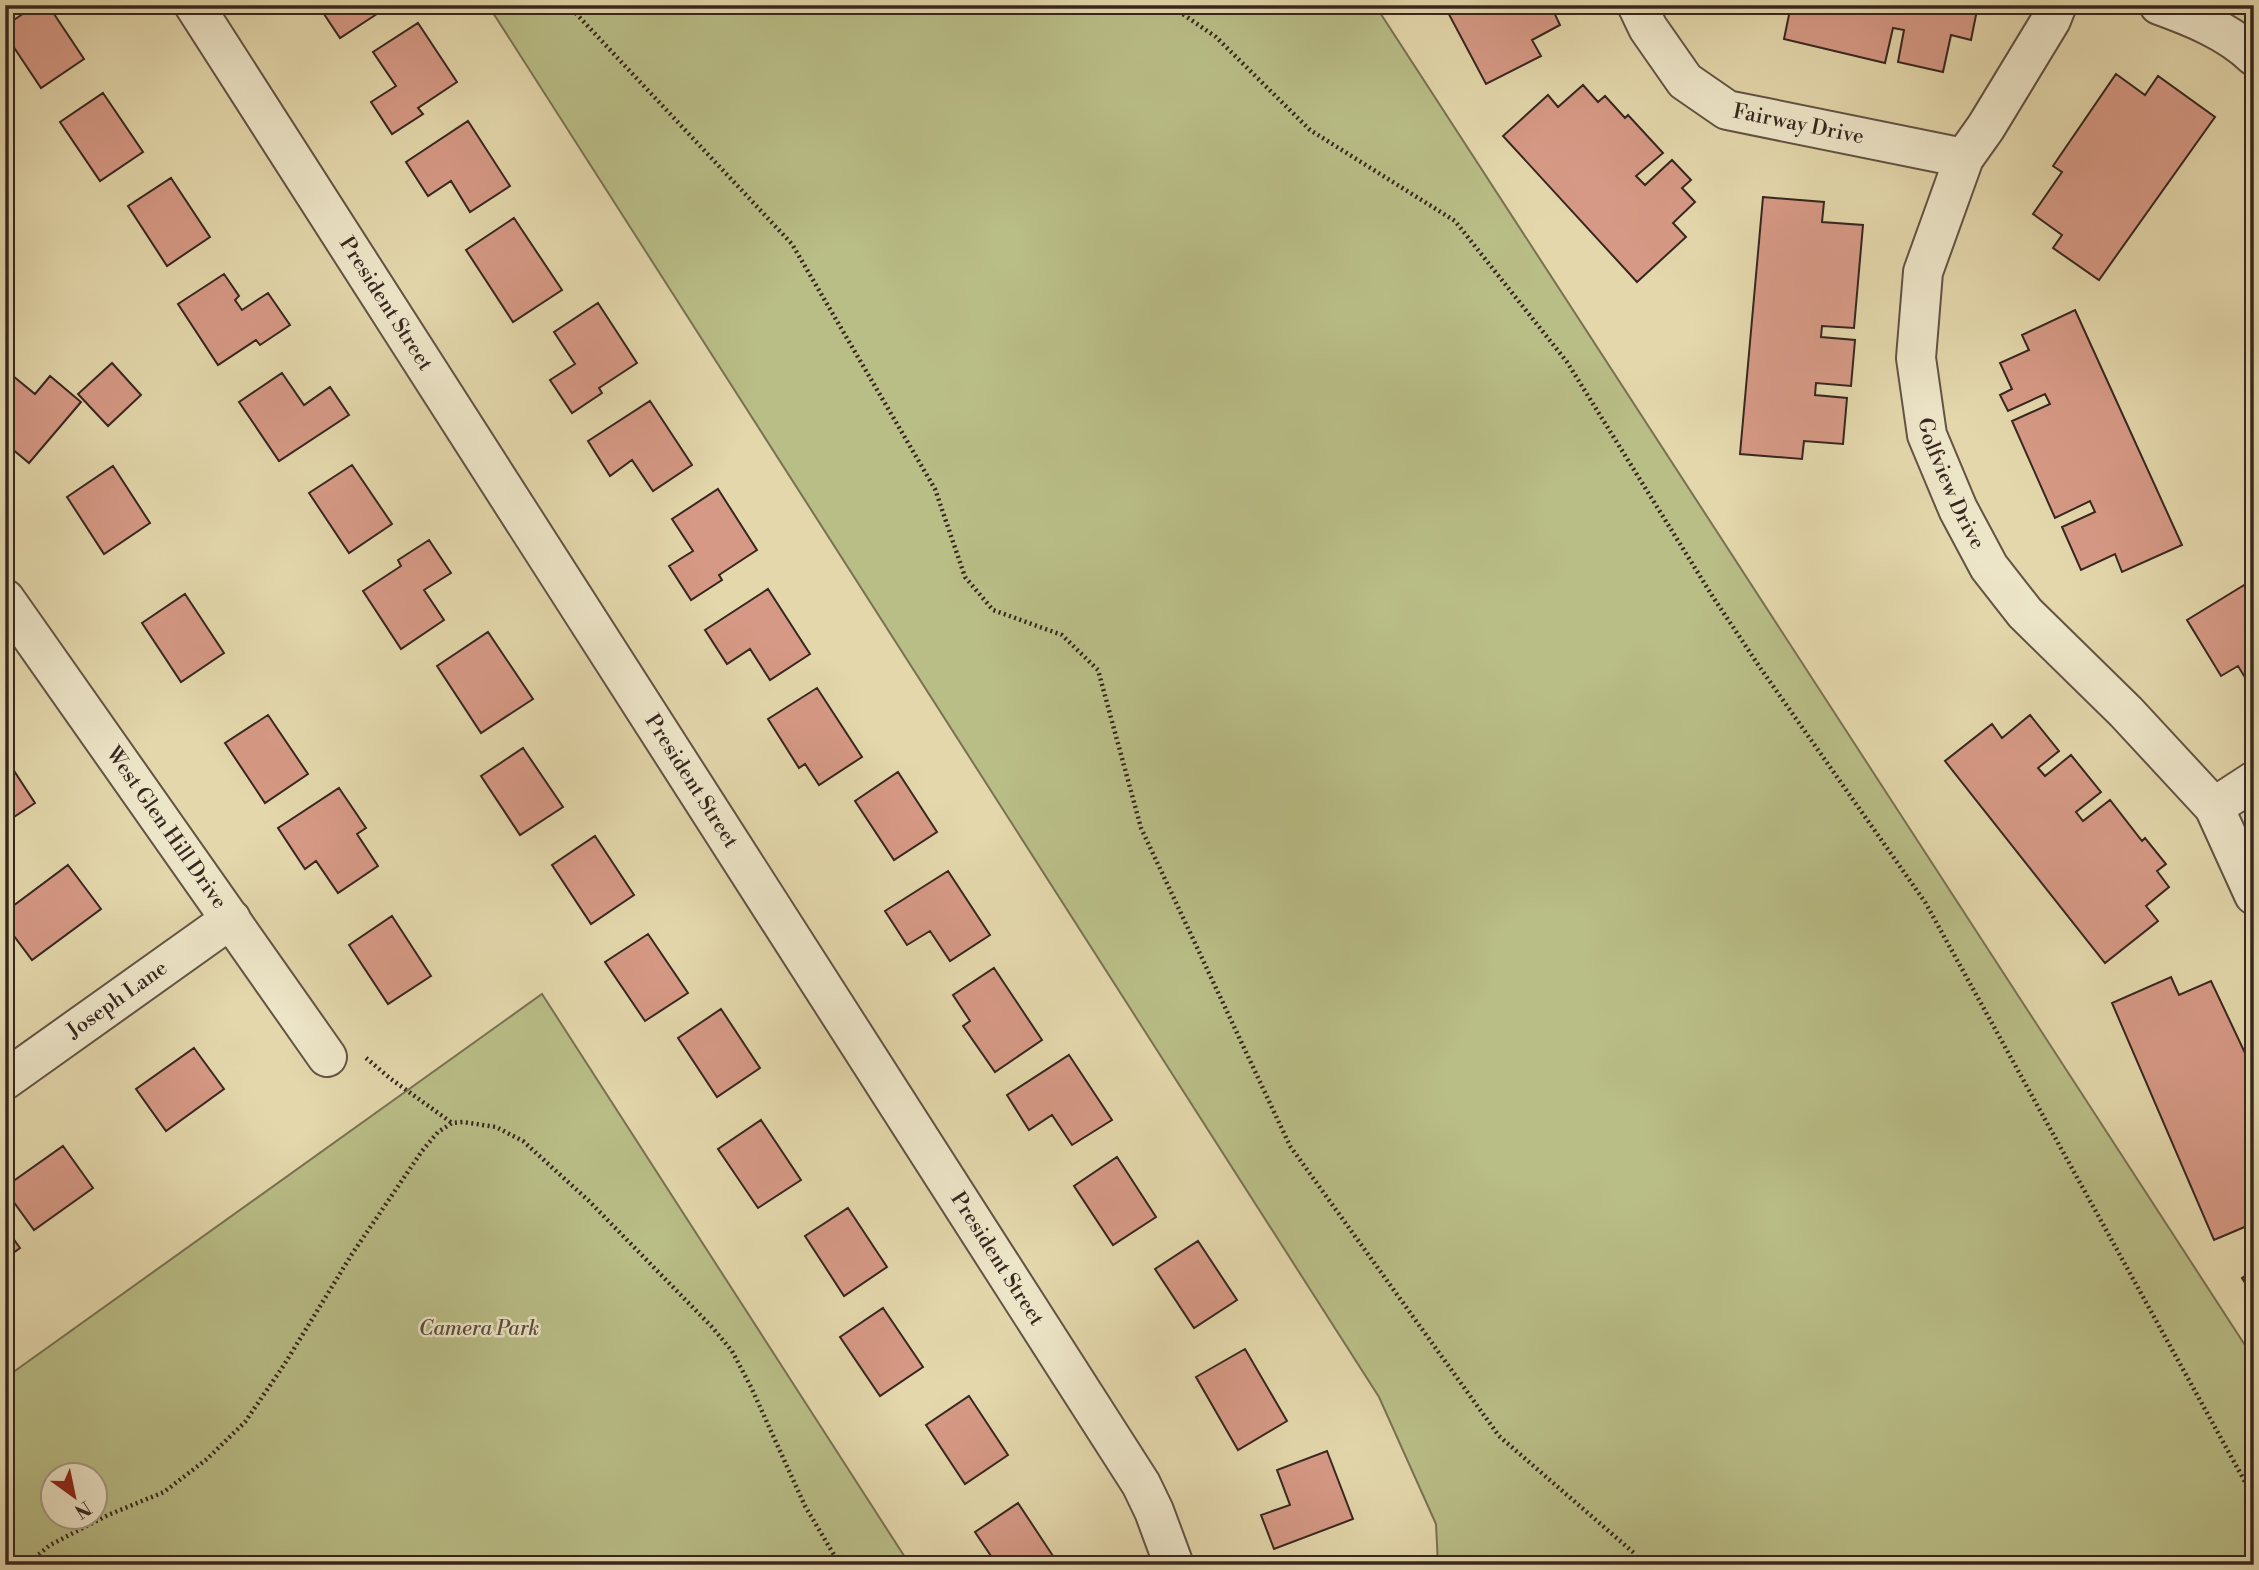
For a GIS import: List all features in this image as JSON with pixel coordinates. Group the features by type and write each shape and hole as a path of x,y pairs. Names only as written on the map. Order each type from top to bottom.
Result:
{"street":[{"name":"President Street","path":"194,5 1141,1484 1174,1565"},
{"name":"Fairway Drive","path":"1637,5 1648,28 1685,81 1727,110 1964,159"},
{"name":"Golfview Drive","path":"2057,5 2051,20 1964,159 1923,272 1916,358 1927,435 1958,509 1989,567 2025,612 2126,712 2214,807 2254,895"},
{"path":"2159,5 2196,18 2246,48 2254,56"},
{"name":"West Glen Hill Drive","path":"5,599 327,1057"},
{"path":"2214,807 2254,781"},
{"name":"Joseph Lane","path":"5,1080 230,919"}],"path":[{"path":"568,5 792,244 935,488 965,577 993,610 1062,635 1098,670 1141,828 1290,1146 1499,1436 1634,1553 1640,1565"},
{"path":"1125,5 1171,6 1216,37 1310,130 1455,220 1567,362 1741,639 1925,902 2254,1498"},
{"path":"327,1057 362,1054 391,1079 452,1123"},
{"path":"26,1565 50,1545 108,1514 164,1492 207,1460 245,1422 284,1365 352,1254 422,1151 438,1132 452,1123 463,1122 496,1127 523,1141 589,1201 712,1326 732,1351 804,1506 840,1565"}],"green space":[{"path":"488,5 1375,5 2254,1359 2254,1565 1438,1565 1436,1524 1379,1397"},
{"name":"Camera Park","path":"542,994 910,1565 5,1565 5,1378"}],"building":[{"path":"36,5 48,5 84,59 41,88 5,34 5,26"},
{"path":"318,5 380,5 383,10 340,38"},
{"path":"1444,5 1558,5 1552,8 1560,25 1532,40 1541,56 1486,84"},
{"path":"1791,5 1978,5 1971,40 1951,35 1943,72 1898,62 1904,30 1893,28 1885,63 1784,39"},
{"path":"418,23 457,82 418,108 423,114 392,134 371,102 396,86 373,52"},
{"path":"2116,74 2145,95 2158,76 2215,117 2099,280 2053,248 2062,235 2033,214 2062,172 2053,166"},
{"path":"1583,85 1598,102 1605,96 1625,118 1628,115 1663,153 1636,176 1645,185 1672,160 1691,180 1682,188 1695,202 1673,223 1686,237 1637,282 1503,136 1548,95 1558,107"},
{"path":"103,93 143,152 100,181 60,122"},
{"path":"468,121 510,186 470,212 451,181 428,196 406,162"},
{"path":"171,178 210,237 167,266 128,206"},
{"path":"1763,197 1824,202 1822,222 1863,225 1854,328 1822,326 1821,337 1855,340 1851,386 1816,383 1815,395 1847,398 1843,444 1804,441 1802,459 1740,454"},
{"path":"514,218 562,290 513,322 466,250"},
{"path":"224,274 239,296 235,300 242,310 268,293 290,325 260,345 256,340 218,365 178,304"},
{"path":"598,303 637,363 599,388 602,393 572,413 550,380 575,364 554,332"},
{"path":"2075,310 2182,545 2122,572 2115,554 2081,570 2062,527 2095,512 2090,501 2055,518 2012,421 2050,404 2045,394 2008,411 2000,395 2012,389 2000,363 2029,350 2022,335"},
{"path":"112,363 141,395 108,426 78,394"},
{"path":"282,373 304,405 330,387 349,415 279,461 239,402"},
{"path":"13,376 35,394 50,376 81,402 29,463 5,443 5,386"},
{"path":"650,401 692,465 653,491 632,460 610,476 588,441"},
{"path":"352,465 392,524 349,553 309,493"},
{"path":"113,466 150,523 104,554 67,497"},
{"path":"718,489 757,550 719,575 722,580 691,600 669,566 693,551 672,519"},
{"path":"429,540 451,573 424,590 444,620 401,649 363,591 401,566 398,560"},
{"path":"2254,579 2254,692 2238,666 2221,676 2187,620"},
{"path":"768,589 810,654 770,680 750,649 727,664 705,630"},
{"path":"185,594 224,653 181,682 142,623"},
{"path":"488,632 533,699 481,733 437,666"},
{"path":"817,688 862,757 819,785 805,764 799,768 768,719"},
{"path":"268,715 308,774 265,803 225,743"},
{"path":"2030,715 2059,751 2038,768 2045,776 2071,755 2101,792 2076,812 2083,821 2110,800 2142,841 2145,838 2166,864 2157,871 2169,887 2146,906 2158,921 2105,963 1945,761 1992,724 2002,738"},
{"path":"523,748 563,807 520,835 481,776"},
{"path":"5,757 35,803 5,823"},
{"path":"898,772 937,832 894,860 855,801"},
{"path":"339,788 366,828 357,834 378,866 338,893 316,861 305,869 278,828"},
{"path":"595,836 634,895 591,924 552,865"},
{"path":"68,865 101,909 32,960 5,924 5,912"},
{"path":"948,871 990,935 950,961 930,931 907,945 885,911"},
{"path":"392,916 431,976 388,1004 349,945"},
{"path":"648,934 688,993 645,1021 605,962"},
{"path":"994,968 1042,1040 995,1072 963,1026 970,1021 953,995"},
{"path":"2171,977 2179,995 2211,981 2254,1072 2254,1139 2245,1143 2250,1154 2254,1152 2254,1223 2214,1240 2112,1003"},
{"path":"721,1009 760,1068 717,1097 678,1038"},
{"path":"194,1048 224,1089 166,1131 136,1089"},
{"path":"1069,1055 1112,1120 1072,1145 1052,1115 1029,1130 1007,1095"},
{"path":"761,1120 801,1180 758,1208 718,1149"},
{"path":"63,1146 93,1188 34,1230 5,1187"},
{"path":"1117,1157 1156,1217 1113,1245 1074,1186"},
{"path":"848,1208 887,1267 844,1296 805,1236"},
{"path":"5,1227 20,1248 5,1259"},
{"path":"1198,1241 1237,1300 1194,1328 1155,1269"},
{"path":"2254,1270 2254,1297 2242,1278"},
{"path":"883,1308 923,1367 880,1396 840,1337"},
{"path":"1245,1349 1287,1421 1238,1450 1196,1377"},
{"path":"969,1396 1008,1455 965,1484 926,1425"},
{"path":"1327,1451 1353,1519 1274,1549 1261,1515 1290,1505 1277,1470"},
{"path":"1018,1503 1057,1562 1054,1565 997,1565 975,1532"}]}
